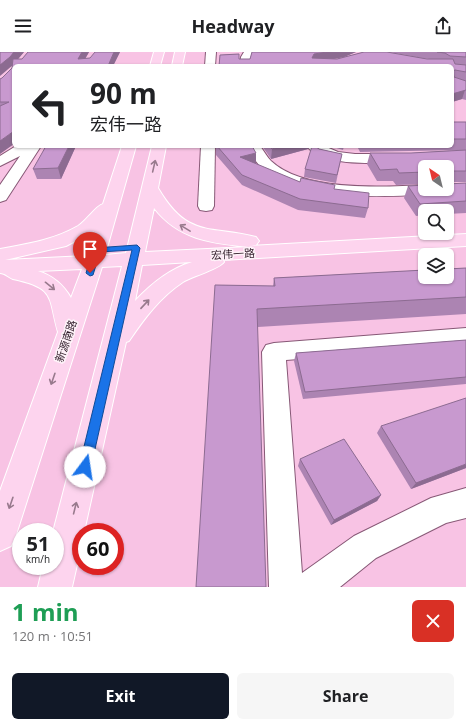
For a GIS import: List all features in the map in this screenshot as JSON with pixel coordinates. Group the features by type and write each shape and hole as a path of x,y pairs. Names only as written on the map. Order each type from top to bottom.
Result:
{"main road":[{"path":"156,64 159,52"},
{"path":"177,64 180,52"},
{"name":"新源南路","path":"0,535 70,332 128,148"},
{"path":"56,587 136,253 159,148"},
{"path":"149,187 158,205 187,230 208,237 254,247"},
{"path":"0,255 46,246 84,231 99,219 114,193"},
{"path":"454,230 466,230"},
{"name":"宏伟一路","path":"254,247 418,233"},
{"name":"宏伟一路","path":"0,267 95,256 136,253 254,247 466,240"},
{"path":"114,346 134,315 154,293 187,271 254,247"},
{"name":"宏伟一路","path":"0,255 95,256"},
{"path":"0,270 32,276 46,282 58,293 67,310 70,332"}],"street":[{"path":"210,64 211,52"},
{"path":"245,64 246,57 249,52"},
{"path":"0,162 23,148"},
{"path":"0,197 33,148"},
{"path":"206,206 208,148"},
{"path":"254,148 258,157 275,171 301,182 334,190 369,192 418,190"},
{"path":"319,148 335,155 360,159 413,157"},
{"path":"286,587 274,352 466,337"},
{"path":"312,587 365,547 442,509 466,503"}],"building":[{"path":"0,52 14,52 0,65"},
{"path":"28,52 82,52 78,59 90,58 95,52 114,52 109,64 12,64 13,59 22,59"},
{"path":"252,52 327,52 314,54 312,58 337,59 364,52 387,52 427,59 453,59 455,64 466,65 466,72 454,70 454,64 219,64 220,55 239,54 239,59 250,59"},
{"path":"437,52 466,52 466,57 450,56 445,53"},
{"path":"12,68 12,132 0,141 0,106 9,102 0,102 0,79"},
{"path":"454,77 466,81 466,90 454,93"},
{"path":"454,122 466,122 466,139 454,139"},
{"path":"45,148 68,148 58,168 33,169"},
{"path":"219,148 253,148 256,153 240,157 300,182 301,178 335,185 334,189 369,193 368,208 300,199 242,175"},
{"path":"311,148 318,148 342,154 337,175 305,169"},
{"path":"466,150 466,171 454,171 454,160 418,160 418,172 399,173 397,169 380,170 370,153 411,153"},
{"path":"466,183 466,201 420,204 408,186 418,185 418,196 454,196 454,184"},
{"path":"466,268 466,297 257,309 266,587 196,587 215,285 275,286 274,278 418,270 418,284 454,284 454,269"},
{"path":"466,340 466,377 305,392 296,353"},
{"path":"466,398 466,464 416,483 381,426"},
{"path":"344,439 381,495 334,520 300,459"}],"route":[{"path":"85,467 137,248 97,250 90,273"}]}
